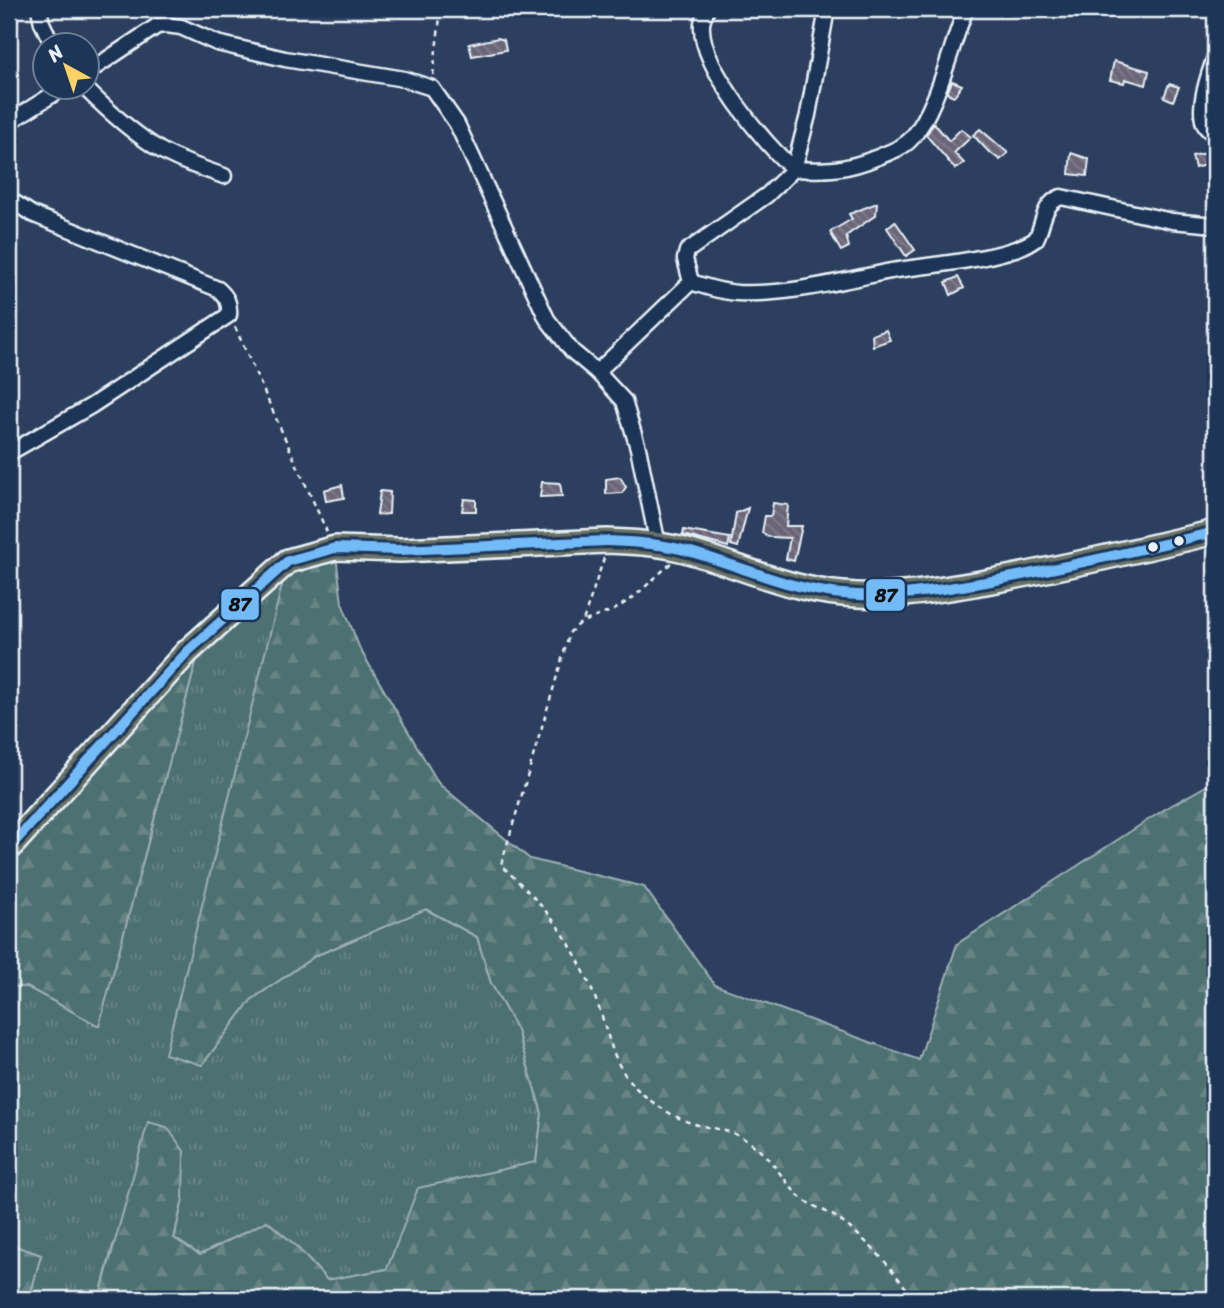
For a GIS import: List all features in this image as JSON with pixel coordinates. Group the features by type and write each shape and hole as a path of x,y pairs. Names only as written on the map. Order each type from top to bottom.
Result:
{"main road":[{"path":"9,848 203,636 288,561 335,548 401,550 606,541 658,545 681,549 802,589 884,596 912,594 1016,576 1215,532"}],"street":[{"path":"39,9 46,32"},
{"path":"707,9 701,27 702,38 720,78 757,132 794,169 827,171 852,167 899,148 910,140 922,124 935,95 966,9"},
{"path":"691,282 685,259 687,251 767,195 794,169 808,115 827,9"},
{"path":"102,63 157,26 166,25 181,27 217,43 274,57 404,79 432,88 457,124 547,319 572,351 597,372 624,401 630,413 658,545"},
{"path":"1215,57 1202,106 1205,126 1215,133"},
{"path":"9,122 41,102"},
{"path":"101,102 162,151 224,176"},
{"path":"691,282 737,293 764,292 847,281 998,253 1036,239 1046,209 1062,197 1172,220 1215,225"},
{"path":"9,199 32,214 218,289 230,306 229,315 91,406 9,453"},
{"path":"597,372 691,282"}],"path":[{"path":"432,88 441,9"},
{"path":"229,315 335,548"},
{"path":"583,621 605,554 606,541"},
{"path":"681,549 670,565 634,597 614,610 583,621 570,632 501,865 526,888 558,926 578,958 600,1010 613,1056 635,1088 665,1112 692,1123 716,1127 747,1140 776,1166 798,1195 865,1238 914,1299"}],"green space":[{"path":"335,548 342,603 360,649 439,784 530,859 644,887 715,985 919,1060 957,944 1165,809 1215,781 1215,1299 99,1299 148,1122 167,1127 184,1151 183,1199 174,1238 200,1255 267,1221 295,1245 327,1280 387,1269 418,1188 536,1162 542,1113 517,1030 491,983 477,937 426,909 315,956 251,1000 202,1065 165,1054 288,561"},
{"path":"288,561 202,1065 251,1000 315,956 425,909 477,937 491,983 517,1030 542,1114 536,1162 419,1188 387,1269 327,1280 295,1245 267,1221 200,1255 174,1238 183,1199 113,1245 99,1299 29,1299 41,1255 9,1244 9,986 27,987 99,1025 203,636"},
{"path":"203,636 99,1026 27,987 9,986 9,848"},
{"path":"9,1244 41,1255 29,1299 9,1299"}],"building":[{"path":"498,38 504,40 506,50 472,56 469,44"},
{"path":"1114,61 1149,71 1146,85 1125,79 1124,83 1110,80"},
{"path":"952,81 962,85 954,96 947,93"},
{"path":"1169,84 1179,87 1173,101 1164,97"},
{"path":"934,123 949,141 961,129 971,137 954,153 964,163 955,169 926,135"},
{"path":"980,129 1008,153 1000,160 973,135"},
{"path":"1215,151 1215,162 1195,168 1192,156"},
{"path":"1071,153 1089,159 1087,176 1069,174"},
{"path":"877,203 876,215 846,236 849,247 841,251 830,232 852,219 849,214"},
{"path":"895,221 915,250 906,256 887,228"},
{"path":"958,277 964,288 951,295 946,282"},
{"path":"886,330 890,340 873,346 872,335"},
{"path":"620,477 626,487 622,493 606,494 606,479"},
{"path":"542,482 560,483 562,496 540,497"},
{"path":"342,485 344,498 326,501 324,490"},
{"path":"380,491 390,492 389,514 377,515"},
{"path":"464,499 476,500 476,511 462,511"},
{"path":"773,503 788,505 786,526 802,526 794,561 786,559 790,538 770,537 762,533 765,516 771,516"},
{"path":"748,508 738,547 731,545 736,513"},
{"path":"684,530 730,538 728,547 683,535"}],"transit line":[{"name":"87","path":"9,848 187,652 288,561 335,548 401,550 606,541 643,543 680,549 801,587 843,594 897,595 1015,577 1215,532"}]}
